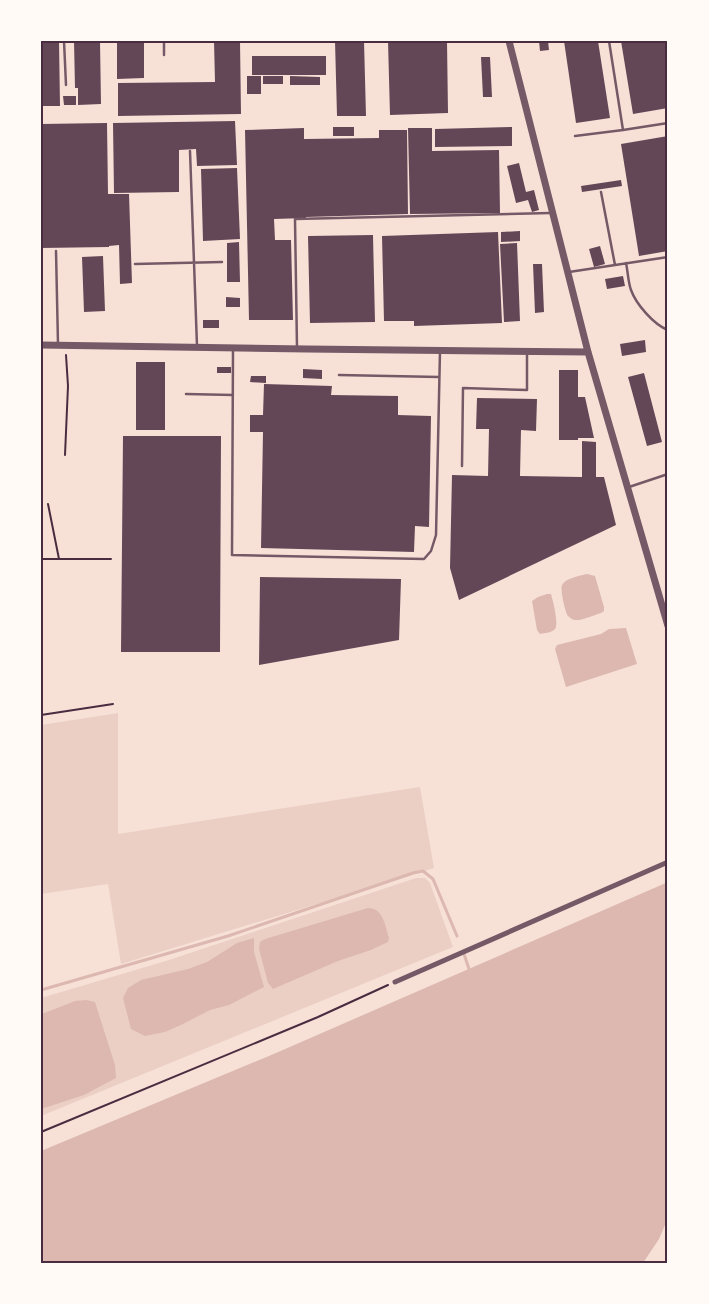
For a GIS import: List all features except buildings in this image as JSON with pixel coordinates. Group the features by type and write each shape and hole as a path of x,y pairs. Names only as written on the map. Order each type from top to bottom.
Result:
{"street":[{"path":"509,41 588,352 668,626"},
{"path":"41,345 588,352"},
{"path":"395,982 668,862"}],"lane":[{"path":"64,41 66,85"},
{"path":"164,41 164,55"},
{"path":"609,41 623,130"},
{"path":"575,136 668,123"},
{"path":"190,151 197,348"},
{"path":"601,192 615,265"},
{"path":"297,349 294,219 553,213"},
{"path":"56,251 61,345"},
{"path":"568,272 668,257"},
{"path":"136,264 222,262"},
{"path":"626,263 633,295 658,326 668,330"},
{"path":"233,348 232,555 424,558 432,551 436,535 440,351"},
{"path":"462,466 463,388 527,390 527,351"},
{"path":"339,375 440,377"},
{"path":"186,394 233,395"},
{"path":"628,488 668,474"}],"path":[{"path":"61,345 68,386 65,455"},
{"path":"48,504 59,559"},
{"path":"41,559 111,559"},
{"path":"41,716 113,704"},
{"path":"41,1132 318,1017 395,982"}],"shaded area":[{"path":"587,574 595,576 604,611 584,619 574,620 568,616 562,596 562,585 570,579"},
{"path":"551,594 556,626 555,629 548,633 540,634 537,630 532,601"},
{"path":"626,628 637,664 566,687 555,649 557,645 601,634 609,629"},
{"path":"118,713 118,834 420,787 434,868 121,964 108,884 41,894 41,725"},
{"path":"416,878 425,878 430,883 453,947 41,1116 41,998 169,960"},
{"path":"668,882 668,1218 659,1239 643,1263 41,1263 41,1151 276,1053"},
{"path":"368,908 377,911 383,918 389,938 388,942 273,989 268,983 259,949 260,942"},
{"path":"254,938 254,952 264,987 229,1005 210,1010 165,1032 145,1036 131,1029 123,998 128,988 141,980 188,969 207,962 237,943"},
{"path":"86,1000 95,1002 115,1065 116,1078 84,1095 41,1109 41,1016 75,1001"}],"waterway":[{"path":"41,990 228,936 423,871 433,879 457,936"},
{"path":"464,954 470,972"}]}
